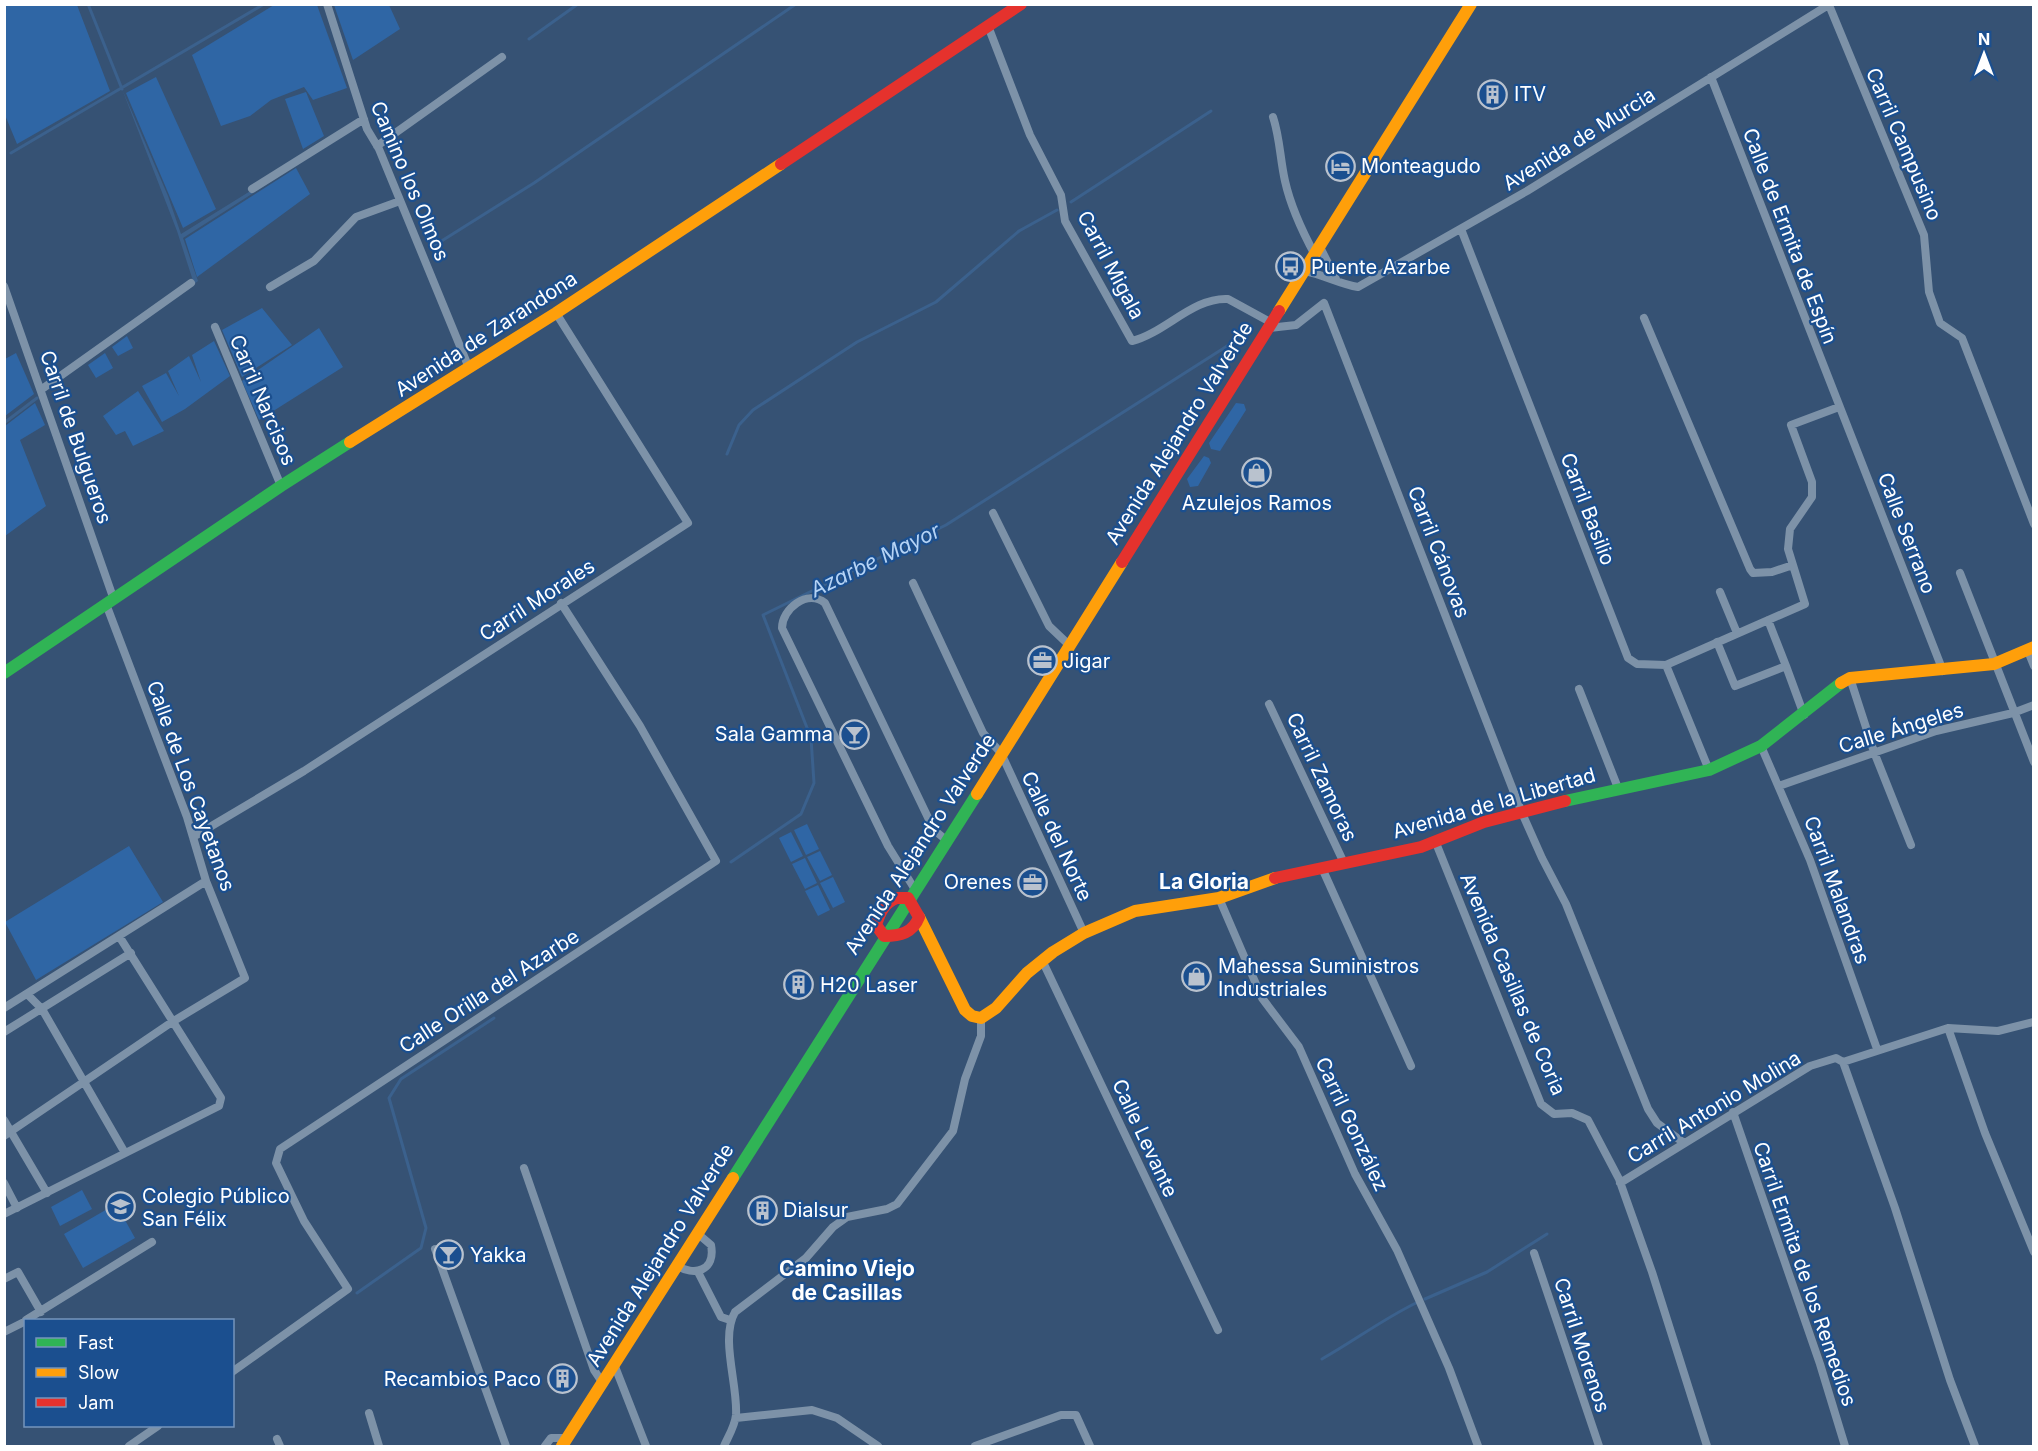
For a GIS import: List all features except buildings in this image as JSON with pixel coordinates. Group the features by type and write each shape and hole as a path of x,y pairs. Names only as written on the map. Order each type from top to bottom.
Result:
{"street":[{"name":"Camino los Olmos","path":"327,4 364,119 469,368"},
{"name":"Avenida de Zarandona","path":"4,673 281,486 556,313 1021,4"},
{"path":"1305,271 1470,4"},
{"name":"Avenida de Murcia","path":"1305,271 1330,277 1340,284 1359,287 1527,191 1829,5"},
{"name":"Carril Campusino","path":"1829,5 1924,235 1929,292 1940,323 1962,338 2034,524"},
{"name":"Carril Migala","path":"988,26 1030,135 1061,195 1065,220 1132,341 1220,299 1228,299 1271,325"},
{"path":"377,146 502,57"},
{"name":"Calle de Ermita de Espín","path":"1711,77 1839,407"},
{"path":"1273,117 1293,210 1340,284"},
{"path":"252,189 364,119"},
{"path":"270,287 314,261 356,217 400,201"},
{"name":"Carril Basilio","path":"1461,229 1628,658 1637,664 1666,665"},
{"name":"Avenida Alejandro Valverde","path":"564,1442 1305,271"},
{"path":"42,389 191,283"},
{"name":"Carril de Bulgueros","path":"4,286 42,389 110,602"},
{"name":"Carril Cánovas","path":"1271,325 1296,325 1324,303 1522,813 1566,903 1648,1109 1656,1123 1683,1143"},
{"name":"Carril Morales","path":"193,837 303,771 688,523 556,313"},
{"path":"1644,318 1750,569 1754,573 1772,572 1793,565"},
{"name":"Carril Narcisos","path":"215,327 281,486"},
{"path":"1709,770 1666,665 1805,604 1788,549 1790,529 1812,497 1812,482 1791,425 1839,407"},
{"name":"Calle Serrano","path":"1839,407 1943,671"},
{"path":"993,513 1049,626 1068,644"},
{"path":"1960,573 2034,762"},
{"name":"Calle del Norte","path":"913,583 983,733 1000,753 1084,933"},
{"path":"1720,592 1737,633"},
{"path":"724,1446 736,1418 730,1320 735,1312 806,1258 832,1227 847,1217 887,1209 897,1204 953,1131 965,1078 981,1036 981,1018 972,1016 966,1010 782,628 782,616 790,607 811,598 819,598 825,603 934,830 945,840"},
{"name":"Calle de Los Cayetanos","path":"110,602 206,880 245,978 172,1022"},
{"name":"Calle Orilla del Azarbe","path":"234,1371 348,1289 304,1221 276,1163 280,1149 716,861 640,726 561,603"},
{"path":"1767,620 1804,715"},
{"path":"1717,642 1735,686 1786,666"},
{"name":"Avenida de la Libertad","path":"981,1018 996,1008 1042,960 1084,933 1135,911 1219,898 1269,879 1436,843 1485,822 1618,788 1709,770 1761,746 1804,715 1828,692 1850,678 1943,671 1994,664 2031,649 2034,666"},
{"path":"1850,678 1874,752 1911,845"},
{"path":"1579,690 1618,788"},
{"name":"Carril Zamoras","path":"1269,704 1344,863"},
{"name":"Calle Ángeles","path":"1779,786 1936,731 2013,713 2034,705"},
{"name":"Carril Malandras","path":"1761,746 1810,860 1877,1048"},
{"name":"Avenida Casillas de Coria","path":"1436,843 1541,1104 1554,1114 1572,1113 1588,1120 1620,1183 1653,1272 1707,1446"},
{"path":"1322,868 1411,1066"},
{"path":"4,1008 206,880"},
{"name":"Carril González","path":"1219,898 1262,998 1299,1047 1355,1174 1397,1250 1449,1368 1478,1446"},
{"path":"908,932 916,927 920,917"},
{"path":"884,936 908,932 928,935"},
{"path":"4,1214 219,1106 221,1098 172,1022 132,953 119,936"},
{"path":"4,1032 132,953"},
{"name":"Calle Levante","path":"1042,960 1218,1330"},
{"path":"27,994 42,1009 126,1153"},
{"path":"8,1134 172,1022"},
{"name":"Carril Antonio Molina","path":"1620,1183 1810,1066 1836,1058 1843,1062 1877,1048 1948,1028 1998,1031 2034,1022"},
{"path":"1948,1028 1985,1133 2034,1252"},
{"path":"1843,1062 1895,1208 1950,1380 1975,1446"},
{"name":"Carril Ermita de los Remedios","path":"1733,1112 1820,1364 1845,1446"},
{"path":"4,1120 8,1134 47,1193"},
{"path":"524,1168 594,1370 602,1382"},
{"path":"4,1183 17,1208"},
{"path":"676,1265 686,1271 698,1272 709,1263 712,1250 709,1242 696,1233"},
{"path":"29,1319 152,1242"},
{"path":"435,1249 506,1446"},
{"name":"Carril Morenos","path":"1534,1253 1599,1446"},
{"path":"4,1279 18,1272 41,1311"},
{"path":"698,1272 721,1317 730,1320"},
{"path":"4,1332 24,1322"},
{"path":"614,1364 646,1446"},
{"path":"736,1418 812,1410 837,1418 878,1446"},
{"path":"369,1413 380,1446"},
{"path":"975,1446 1061,1415 1076,1415 1090,1446"},
{"path":"129,1446 155,1427"},
{"path":"545,1446 551,1438 564,1442"}],"shaded area":[{"path":"4,5 77,5 110,91 17,144 5,115"},
{"path":"274,5 317,5 347,88 313,100 304,87 271,100 250,116 221,126 192,55"},
{"path":"334,5 389,5 400,29 353,60"},
{"path":"156,77 216,209 183,228 126,93"},
{"path":"122,89 168,196 181,234 284,170 286,172 183,238 198,281 194,284 177,231"},
{"path":"306,92 324,136 303,149 285,99"},
{"path":"296,168 310,194 197,277 185,239"},
{"path":"262,308 292,345 242,377 222,330"},
{"path":"319,328 343,367 259,420 242,381"},
{"path":"127,336 133,348 118,356 112,347"},
{"path":"214,341 230,376 185,409 162,422 142,386 166,373 179,396 168,371 189,356 201,382 192,355"},
{"path":"16,353 34,394 5,416 5,359"},
{"path":"105,353 113,368 96,378 88,365"},
{"path":"138,391 164,431 133,446 125,431 116,435 103,416"},
{"path":"35,403 45,425 20,440 46,506 5,536 5,426"},
{"path":"1236,403 1244,404 1246,410 1220,451 1211,449 1209,443"},
{"path":"1204,456 1209,458 1211,463 1198,486 1190,487 1187,479"},
{"path":"807,824 819,849 806,855 794,830"},
{"path":"791,832 803,856 791,862 779,838"},
{"path":"129,846 163,902 36,980 5,922"},
{"path":"820,851 832,875 820,881 807,857"},
{"path":"805,858 817,883 805,889 792,864"},
{"path":"833,877 845,902 833,908 820,883"},
{"path":"818,885 830,910 818,916 805,891"},
{"path":"82,1190 92,1209 60,1226 51,1207"},
{"path":"116,1204 135,1238 83,1268 64,1234"}],"waterway":[{"path":"88,4 122,89"},
{"path":"11,153 264,4"},
{"path":"529,39 578,4"},
{"path":"432,247 534,183 796,4"},
{"path":"1071,202 1211,111"},
{"path":"727,454 739,425 753,410 857,342 936,302 1019,231 1057,210"},
{"name":"Azarbe Mayor","path":"731,862 801,814 814,783 811,738 763,615 946,525 1235,341"},
{"path":"4,423 37,398"},
{"name":"Azarbe Mayor","path":"357,1293 421,1248 426,1228 389,1098 401,1079 494,1018"},
{"path":"1425,1299 1487,1272 1547,1234"},
{"path":"1322,1359 1416,1303"}],"traffic: fast":[{"path":"4,673 350,442"},
{"path":"1565,801 1709,770 1761,746 1841,683"},
{"path":"733,1178 977,794"}],"traffic: slow":[{"path":"1279,311 1471,4"},
{"path":"350,442 556,313 781,164"},
{"path":"977,794 1122,562"},
{"path":"1841,683 1850,678 1994,664 2034,647"},
{"path":"919,917 965,1010 972,1016 981,1018 996,1008 1027,973 1053,952 1084,933 1135,911 1219,898 1275,878"},
{"path":"562,1446 733,1178"}],"traffic: jam":[{"path":"781,164 1021,4"},
{"path":"1122,562 1279,311"},
{"path":"1275,878 1421,847 1484,822 1565,801"},
{"path":"897,898 908,898 919,917 913,927 905,933 884,936 876,925 886,905 897,898"}],"place":[{"name":"ITV","path":"1493,94"},
{"name":"Monteagudo","path":"1340,166"},
{"name":"Puente Azarbe","path":"1290,267"},
{"name":"Azulejos Ramos","path":"1257,473"},
{"name":"Jigar","path":"1042,661"},
{"name":"Sala Gamma","path":"854,734"},
{"name":"Orenes","path":"1033,882"},
{"name":"Mahessa Suministros Industriales","path":"1197,977"},
{"name":"H20 Laser","path":"799,985"},
{"name":"Colegio Público San Félix","path":"121,1207"},
{"name":"Dialsur","path":"762,1210"},
{"name":"Yakka","path":"449,1255"},
{"name":"Recambios Paco","path":"562,1379"}],"district":[{"name":"La Gloria","path":"1204,881"},
{"name":"Camino Viejo de Casillas","path":"847,1280"}]}
